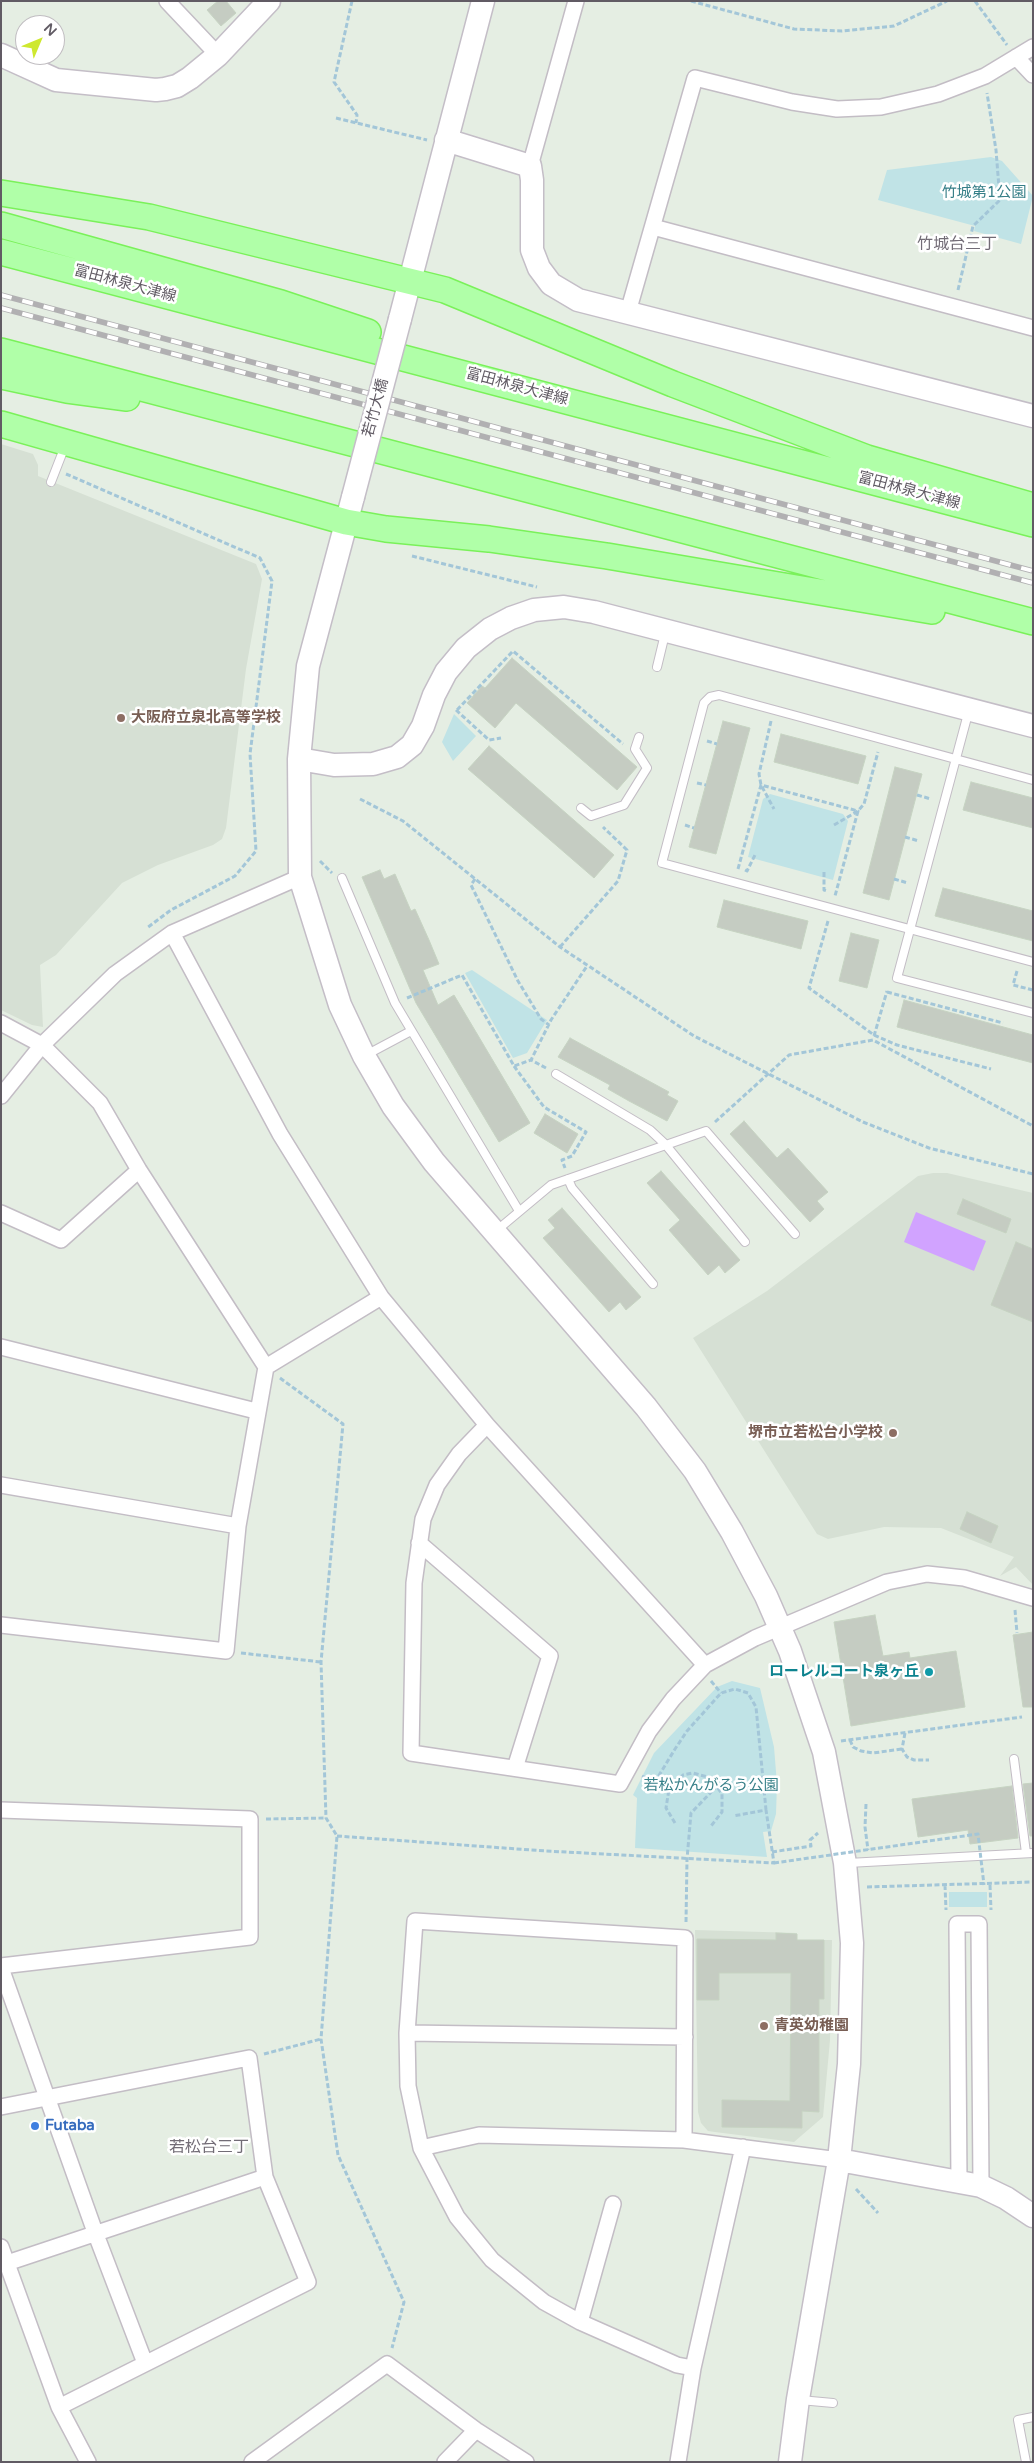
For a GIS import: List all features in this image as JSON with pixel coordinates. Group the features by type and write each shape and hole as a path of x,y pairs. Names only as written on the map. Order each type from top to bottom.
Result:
{"main road":[{"path":"1,193 149,218 445,290 673,384 867,458 1033,506"},
{"path":"1,225 281,304 622,414"},
{"name":"富田林泉大津線","path":"1,252 622,414 1033,524"},
{"path":"1,351 1033,622"},
{"path":"1,376 67,390 243,414"},
{"path":"1,424 346,522 386,529 489,538 607,556 1033,630"}],"street":[{"path":"167,1 218,54"},
{"path":"1,55 56,80 156,90 177,86 218,54 269,1"},
{"name":"若竹大橋","path":"483,1 437,140 410,281 308,666 300,759 300,877 340,1005 364,1056 393,1106 434,1162 646,1408 695,1471 732,1532 766,1596 790,1651 824,1752 845,1863 852,1943 849,2064 839,2160 798,2399 790,2462"},
{"path":"576,1 530,166 532,180 532,250 539,268 551,284 578,300 1033,416"},
{"path":"628,312 695,78 792,102 837,109 881,107 938,94 985,76 1033,47"},
{"path":"1016,57 1033,74"},
{"path":"437,140 530,166"},
{"path":"653,227 1033,328"},
{"path":"300,759 334,765 373,764 397,757 412,745 423,726 434,695 446,672 466,648 490,629 534,610 564,607 594,612 666,632 970,708 1033,726"},
{"path":"1,1096 42,1045 114,974 172,933 300,877"},
{"path":"172,933 280,1134 381,1297 487,1425 705,1665"},
{"path":"1,1023 42,1045 100,1103 139,1170 266,1367 256,1411 238,1526 226,1651 1,1625"},
{"path":"1,1213 61,1240 139,1170"},
{"path":"266,1367 381,1297"},
{"path":"1,1346 256,1411"},
{"path":"487,1425 458,1454 437,1485 422,1520 414,1583 410,1753 620,1784 649,1732 673,1699 705,1665 779,1627 887,1582 927,1574 964,1578 1033,1598"},
{"path":"1,1485 238,1526"},
{"path":"419,1543 550,1656 515,1768"},
{"path":"1,1810 250,1819 250,1937 1,1967 95,2232 145,2363"},
{"path":"684,2140 685,1938 416,1920 407,2033 408,2086 421,2148 457,2217 492,2260 544,2302 580,2322 677,2365 693,2368"},
{"path":"959,2182 957,1924 979,1924 981,2186"},
{"path":"407,2033 684,2037"},
{"path":"1,2107 48,2096 249,2058 265,2177 308,2282 59,2407"},
{"path":"421,2148 480,2135 684,2140 839,2160 981,2186 1006,2198 1033,2216"},
{"path":"678,2462 693,2368 743,2147"},
{"path":"7,2263 95,2232 265,2177"},
{"path":"580,2322 613,2204"},
{"path":"1,2247 59,2407 88,2462"},
{"path":"252,2462 387,2364 476,2430 526,2462"},
{"path":"445,2462 476,2430"}],"lane":[{"path":"52,482 66,444"},
{"path":"656,667 666,632"},
{"path":"1033,780 719,695 710,697 704,702 662,863 1033,962"},
{"path":"970,708 897,978 1033,1013"},
{"path":"581,808 591,816 624,805 647,768 636,749 638,737"},
{"path":"342,878 395,1003 519,1211"},
{"path":"364,1056 410,1031"},
{"path":"556,1074 650,1130 665,1144 745,1242"},
{"path":"494,1232 551,1185 706,1130 795,1234"},
{"path":"568,1179 572,1188 653,1284"},
{"path":"845,1863 1029,1853 1014,1759"},
{"path":"798,2399 833,2403"},
{"path":"1026,2462 1018,2420 1033,2416"}],"path":[{"path":"352,1 334,82 357,115 356,123"},
{"path":"690,1 794,29 842,32 894,26 947,1"},
{"path":"975,1 1016,57"},
{"path":"954,306 974,226 1000,200 996,150 985,76"},
{"path":"336,118 437,140"},
{"path":"56,470 260,558 272,581 250,754 256,851 235,876 171,910 145,930"},
{"path":"408,554 545,590"},
{"path":"457,710 513,650 625,746 636,749"},
{"path":"452,706 488,740 501,738"},
{"path":"735,882 760,785 759,774 774,711"},
{"path":"834,825 864,804 881,739"},
{"path":"760,785 858,810"},
{"path":"760,785 774,809"},
{"path":"917,795 931,799"},
{"path":"360,799 403,820 560,948 694,1036 863,1122 929,1148 1033,1174"},
{"path":"858,810 809,988 874,1035 896,1046 990,1069"},
{"path":"560,948 618,881 628,850 591,816"},
{"path":"905,837 919,841"},
{"path":"738,868 747,871 756,854"},
{"path":"824,872 824,890 835,894"},
{"path":"475,879 471,885 518,981 541,1019 549,1025"},
{"path":"894,879 908,883"},
{"path":"1020,958 1013,985 1033,990"},
{"path":"514,1066 531,1060 549,1025 587,966"},
{"path":"395,1003 462,975 514,1066 544,1106 586,1132 572,1156 562,1160 568,1179"},
{"path":"873,1040 886,992 890,982 897,978"},
{"path":"886,992 1003,1023"},
{"path":"706,1130 789,1055 873,1040 1033,1126"},
{"path":"531,1060 556,1074"},
{"path":"266,1367 343,1424 321,1662 326,1818 337,1836 321,2039 338,2155 404,2302 387,2364"},
{"path":"226,1651 321,1662"},
{"path":"669,1789 655,1782 687,1732 721,1693 735,1689 748,1693 756,1707 766,1810 774,1863"},
{"path":"902,1749 873,1753 861,1751 853,1747 850,1740 1022,1717"},
{"path":"905,1733 902,1749 907,1757 914,1760 929,1760"},
{"path":"675,1823 666,1808 669,1789 683,1775 693,1773 702,1774 718,1786 724,1803 722,1812 711,1826"},
{"path":"685,1938 687,1860 691,1813 718,1786"},
{"path":"866,1804 865,1827 868,1851"},
{"path":"733,1816 766,1810"},
{"path":"250,1819 326,1818"},
{"path":"772,1852 811,1846 810,1840 819,1832"},
{"path":"337,1836 687,1860 774,1863 978,1834 984,1885"},
{"path":"866,1887 990,1885 1033,1882"},
{"path":"945,1885 946,1910"},
{"path":"990,1885 991,1910"},
{"path":"249,2058 321,2039"},
{"path":"856,2189 878,2213"}],"shaded area":[{"name":"大阪府立泉北高等学校","path":"1,444 33,454 38,465 38,476 256,564 262,579 246,669 226,828 222,839 213,845 158,865 122,883 56,955 40,965 43,1027 32,1025 1,1010"},
{"name":"堺市立若松台小学校","path":"947,1173 1033,1193 1033,1585 1016,1567 1000,1576 1014,1557 941,1528 884,1527 828,1539 817,1534 693,1338 767,1291 918,1176"},
{"path":"916,1212 986,1241 974,1271 904,1242"},
{"name":"青英幼稚園","path":"695,1930 797,1933 797,1940 832,1940 830,2040 823,2117 794,2142 708,2131 701,2123 698,2112"}],"green space":[{"name":"竹城第1公園","path":"991,157 1002,161 1033,196 1021,244 974,231 975,226 878,200 887,170"},
{"path":"454,714 476,736 453,761 442,742"},
{"path":"770,794 843,814 848,821 833,880 748,857 763,799"},
{"path":"472,970 547,1020 527,1053 513,1058 465,973"},
{"name":"若松かんがるう公園","path":"732,1681 760,1688 774,1747 777,1784 776,1814 771,1831 763,1832 767,1857 635,1848 637,1798 633,1795 654,1753 717,1687"},
{"path":"949,1892 987,1892 987,1907 949,1907"}],"building":[{"path":"218,1 226,1 236,13 221,26 207,10"},
{"path":"512,658 637,767 617,790 516,703 495,728 467,703 482,686 485,688"},
{"path":"723,721 750,728 716,854 689,847"},
{"path":"781,734 866,756 858,784 774,762"},
{"path":"489,746 614,855 594,878 468,769"},
{"path":"895,767 922,774 889,900 863,893"},
{"path":"971,782 1033,798 1033,828 963,810"},
{"path":"380,870 384,879 395,874 411,911 415,909 429,940 439,964 423,970 438,1005 454,995 530,1123 499,1142 416,1003 362,877"},
{"path":"943,888 1033,911 1033,941 935,916"},
{"path":"724,900 808,921 801,949 717,927"},
{"path":"851,933 879,940 867,988 839,981"},
{"path":"904,1000 1033,1035 1033,1063 897,1027"},
{"path":"570,1038 669,1092 667,1095 678,1101 667,1121 608,1089 610,1085 558,1057"},
{"path":"545,1114 578,1134 567,1153 534,1133"},
{"path":"744,1121 777,1158 788,1148 828,1192 817,1201 824,1209 810,1222 730,1134"},
{"path":"661,1171 740,1260 725,1273 719,1265 708,1275 669,1230 680,1220 647,1183"},
{"path":"963,1199 1011,1219 1006,1233 957,1214"},
{"path":"562,1208 641,1297 626,1310 620,1302 609,1312 543,1238 555,1228 548,1220"},
{"path":"1016,1242 1033,1249 1033,1322 991,1305"},
{"path":"967,1512 998,1526 991,1543 960,1529"},
{"name":"ローレルコート泉ヶ丘","path":"875,1615 883,1656 909,1652 910,1658 956,1651 965,1707 851,1726 834,1622"},
{"path":"1033,1632 1033,1707 1023,1707 1013,1635"},
{"path":"1033,1783 1033,1836 1030,1836 1023,1784"},
{"path":"1012,1786 1018,1838 970,1844 968,1830 918,1837 912,1799"},
{"path":"776,1933 797,1934 797,1940 824,1940 824,1999 819,1999 819,2112 802,2111 802,2128 722,2127 722,2100 790,2101 791,1973 719,1973 719,2000 697,2000 697,1939 776,1940"}],"railway":[{"path":"1,295 1033,571"},
{"path":"1,308 1033,583"}],"place":[{"name":"大阪府立泉北高等学校","path":"121,718"},
{"name":"堺市立若松台小学校","path":"893,1433"},
{"name":"ローレルコート泉ヶ丘","path":"929,1672"},
{"name":"青英幼稚園","path":"764,2026"},
{"name":"Futaba","path":"35,2126"}],"district":[{"name":"竹城台三丁","path":"957,245"},
{"name":"若松台三丁","path":"209,2148"}]}
